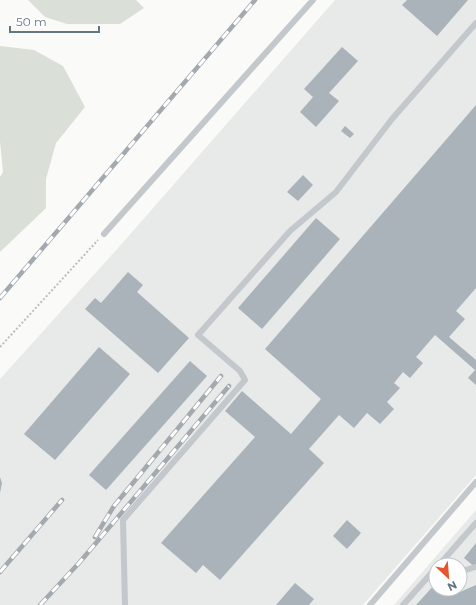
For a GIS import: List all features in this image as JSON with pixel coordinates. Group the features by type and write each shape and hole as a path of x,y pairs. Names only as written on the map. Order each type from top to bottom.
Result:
{"lane":[{"path":"104,234 313,0"},
{"path":"125,605 123,520 245,380 240,371 198,335 290,230 336,192 392,119 476,23"},
{"path":"370,605 476,482"},
{"path":"447,557 476,523"},
{"path":"468,569 475,567"},
{"path":"403,605 428,578"}],"path":[{"path":"0,347 104,234"}],"shaded area":[{"path":"28,0 136,0 144,8 120,24 67,24 45,17"},
{"path":"335,0 476,0 476,475 363,605 0,605 0,379 126,239"},
{"path":"0,46 34,50 63,66 85,107 56,143 46,179 46,208 0,252 0,177 3,172 0,141"},
{"path":"476,510 476,605 394,605 428,566 428,597 468,597 468,557 435,557"}],"building":[{"path":"407,0 468,0 437,36 402,5"},
{"path":"342,47 358,61 329,93 339,101 316,127 300,112 313,97 304,89"},
{"path":"476,105 476,288 456,311 465,319 449,337 476,360 476,385 468,378 475,370 435,335 416,357 423,363 410,378 403,372 394,383 400,388 387,402 394,409 380,424 367,413 354,428 339,415 309,449 324,463 220,580 203,565 196,573 161,543 255,437 225,411 242,391 291,434 321,399 265,349"},
{"path":"345,126 354,134 350,138 341,131"},
{"path":"303,175 313,185 298,201 287,192"},
{"path":"316,218 340,239 262,329 238,308"},
{"path":"128,272 143,285 137,292 189,338 158,373 85,309 95,298 101,303"},
{"path":"99,347 130,374 55,460 24,434"},
{"path":"190,361 207,376 106,490 89,475"},
{"path":"0,477 2,483 0,493"},
{"path":"347,520 361,533 347,549 333,536"},
{"path":"476,543 476,568 468,561 468,557 465,557"},
{"path":"295,583 314,599 309,605 276,605"},
{"path":"476,585 476,605 416,605 428,592 428,597 468,597 468,588"}],"railway":[{"path":"0,298 255,0"},
{"path":"95,537 114,506 221,376"},
{"path":"40,605 79,563 229,386"},
{"path":"0,572 62,500"}]}
